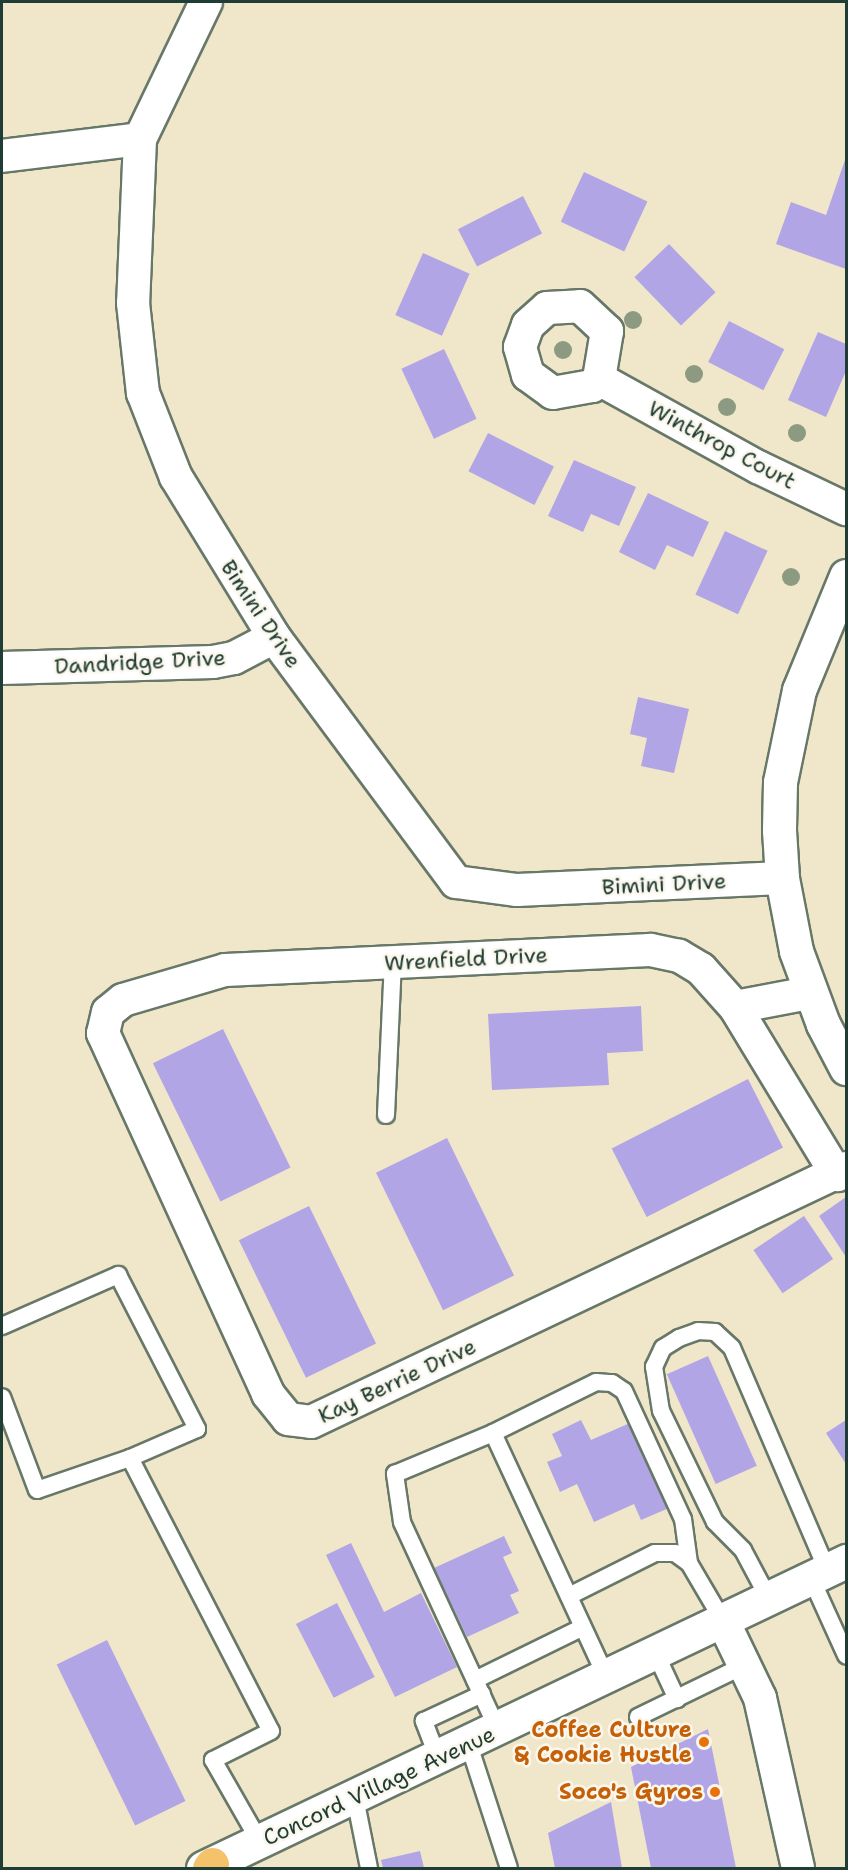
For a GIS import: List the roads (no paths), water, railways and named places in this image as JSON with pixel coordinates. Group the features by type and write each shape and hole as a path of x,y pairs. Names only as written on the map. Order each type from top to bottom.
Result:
{"street":[{"name":"Bimini Drive","path":"206,2 140,139 133,303 143,393 176,477 274,637 456,882 517,890 782,878"},
{"path":"2,156 140,139"},
{"name":"Winthrop Court","path":"599,379 758,467 846,509"},
{"path":"846,576 813,653 788,736 780,782 782,878 810,993 846,1068"},
{"name":"Dandridge Drive","path":"2,668 213,662 234,658 274,637"},
{"name":"Wrenfield Drive","path":"108,1012 142,992 225,970 650,950 679,956 701,969 735,1007 842,1171"},
{"path":"735,1007 810,993"},
{"name":"Kay Berrie Drive","path":"108,1012 103,1033 112,1056 268,1394 288,1419 311,1422 842,1171"},
{"name":"Concord Village Avenue","path":"208,1867 607,1679 828,1570"},
{"path":"723,1622 760,1698 798,1869"}],"lane":[{"path":"386,1115 393,962"},
{"path":"2,1326 118,1275 197,1429 130,1458 37,1490 2,1397"},
{"path":"769,1599 743,1550 715,1522 661,1411 654,1367 663,1348 679,1338 698,1331 715,1332 732,1348 828,1570 846,1655"},
{"path":"498,1730 402,1522 395,1474 493,1433 596,1382 612,1383 624,1391 683,1519 689,1563 723,1622"},
{"path":"493,1433 607,1679"},
{"path":"130,1458 272,1731 213,1760 260,1842"},
{"path":"569,1596 656,1552 675,1553 689,1563"},
{"path":"438,1758 424,1721 583,1627"},
{"path":"656,1654 677,1699"},
{"path":"638,1717 745,1665"},
{"path":"469,1744 509,1869"},
{"path":"355,1798 369,1869"}],"place":[{"name":"Coffee Culture & Cookie Hustle","path":"704,1742"},
{"name":"Soco's Gyros","path":"715,1792"}]}
